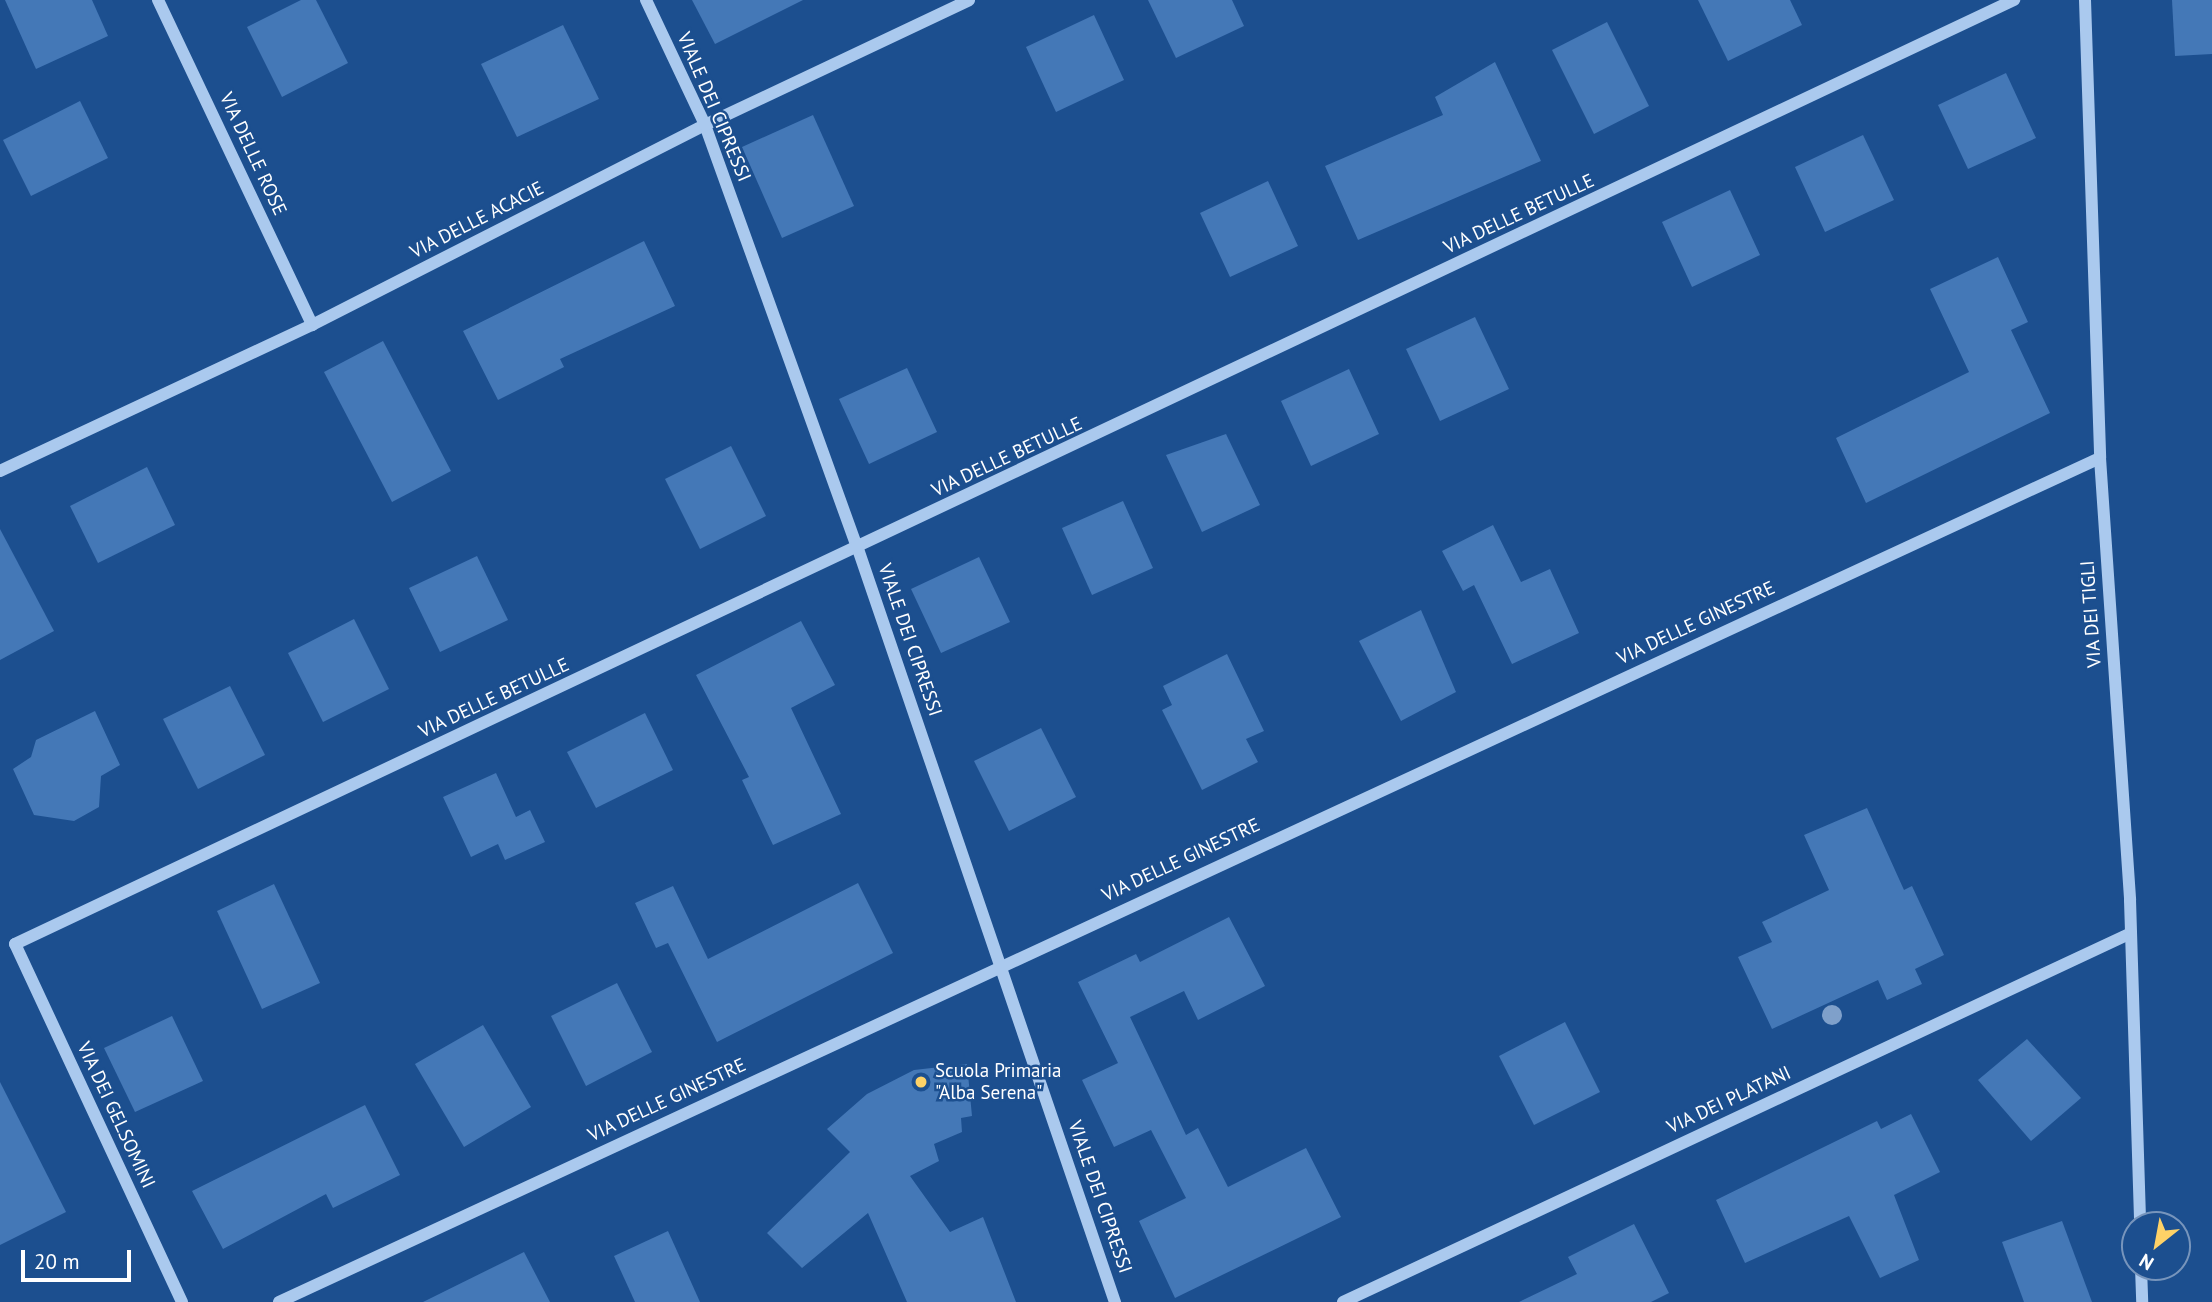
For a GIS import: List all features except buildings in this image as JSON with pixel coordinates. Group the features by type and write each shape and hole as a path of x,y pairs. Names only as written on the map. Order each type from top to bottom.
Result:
{"street":[{"name":"VIA DELLE ROSE","path":"158,0 312,325"},
{"name":"VIALE DEI CIPRESSI","path":"646,0 705,125 858,549 1002,964 1115,1302"},
{"name":"VIA DELLE ACACIE","path":"0,471 312,325 705,125 969,0"},
{"name":"VIA DELLE BETULLE","path":"15,944 858,549 2014,0"},
{"name":"VIA DEI TIGLI","path":"2085,0 2100,458 2131,933 2140,1211"},
{"name":"VIA DELLE GINESTRE","path":"279,1302 1002,964 2100,458"},
{"name":"VIA DEI PLATANI","path":"1343,1302 2131,933"},
{"name":"VIA DEI GELSOMINI","path":"15,944 183,1302"},
{"path":"2141,1281 2142,1302"}],"place":[{"name":"Scuola Primaria \"Alba Serena\"","path":"921,1082"}]}
